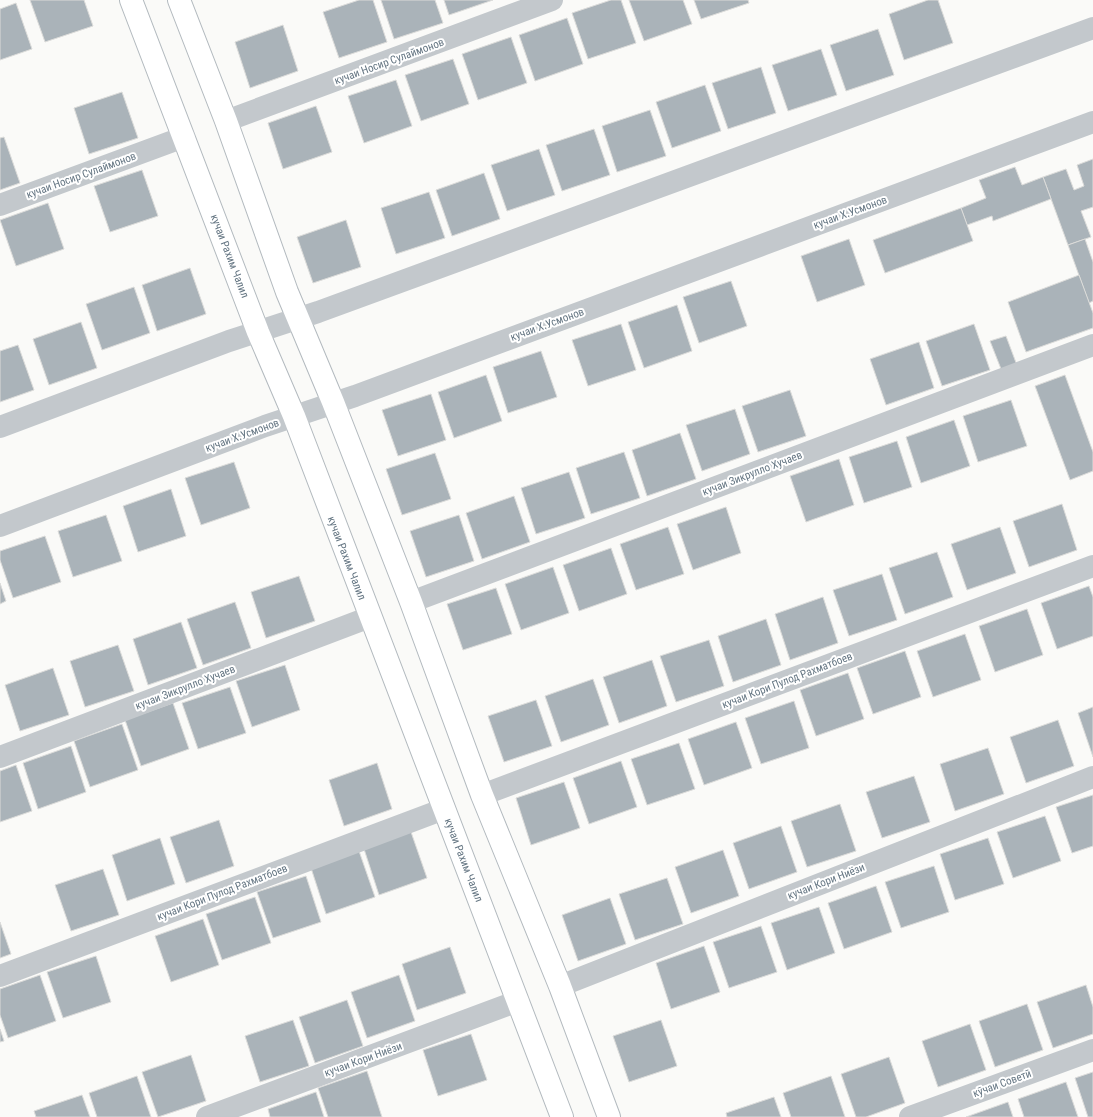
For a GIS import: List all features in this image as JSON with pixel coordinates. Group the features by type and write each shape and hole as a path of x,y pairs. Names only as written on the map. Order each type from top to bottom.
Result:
{"main road":[{"name":"кучаи Рахим Чалил","path":"131,0 258,332 294,416 562,1117"},
{"path":"178,0 226,122 298,319 333,402 482,795 560,986 609,1117"}],"street":[{"name":"кучаи Носир Сулаймонов","path":"226,122 552,0"},
{"path":"0,427 1093,28"},
{"name":"кучаи Х.Усмонов","path":"0,526 294,416 1093,122"},
{"name":"кучаи Носир Сулаймонов","path":"0,205 184,137"},
{"name":"кучаи Зикрулло Хучаев","path":"410,602 1093,345"},
{"name":"кучаи Кори Пулод Рахматбоев","path":"482,795 1093,566"},
{"name":"кучаи Зикрулло Хучаев","path":"0,757 370,617"},
{"name":"кучаи Кори Ниёзи","path":"560,986 1093,777"},
{"name":"кучаи Кори Пулод Рахматбоев","path":"0,976 444,809"},
{"name":"кучаи Кори Ниёзи","path":"207,1117 518,1001"},
{"name":"кӯчаи Советӣ","path":"910,1117 1093,1050"}],"building":[{"path":"30,0 84,0 93,26 45,42"},
{"path":"359,0 373,0 387,42 339,58 323,12"},
{"path":"381,0 435,0 443,23 394,39"},
{"path":"444,0 493,0 449,15"},
{"path":"611,0 621,0 636,43 588,59 572,13"},
{"path":"629,0 683,0 692,24 644,41"},
{"path":"694,0 748,0 749,3 701,19"},
{"path":"928,0 938,0 953,43 904,60 889,14"},
{"path":"16,3 32,49 0,60 0,9"},
{"path":"567,18 583,64 535,81 519,35"},
{"path":"283,25 298,71 250,88 235,42"},
{"path":"878,29 894,75 846,91 830,45"},
{"path":"511,37 527,83 478,100 462,54"},
{"path":"821,49 837,95 788,111 772,65"},
{"path":"453,59 469,104 421,121 405,75"},
{"path":"761,67 776,113 728,129 712,83"},
{"path":"396,80 412,126 364,143 348,96"},
{"path":"705,85 721,131 672,148 656,102"},
{"path":"122,92 138,138 89,154 74,108"},
{"path":"316,106 332,152 283,169 268,123"},
{"path":"650,110 666,156 617,172 602,126"},
{"path":"594,129 610,175 562,191 546,145"},
{"path":"4,137 20,183 0,190 0,138"},
{"path":"539,149 555,195 507,211 491,165"},
{"path":"1093,159 1093,207 1081,211 1091,237 1068,245 1043,177 1066,169 1074,190 1084,186 1077,165"},
{"path":"1015,167 1022,185 1043,177 1051,199 993,221 992,216 967,225 961,208 986,198 979,180"},
{"path":"142,170 158,216 110,232 94,186"},
{"path":"484,173 500,219 452,236 436,190"},
{"path":"429,192 445,238 396,254 381,208"},
{"path":"48,203 64,249 16,266 0,220"},
{"path":"961,208 973,241 885,273 873,240"},
{"path":"346,220 361,267 313,283 297,237"},
{"path":"849,239 865,285 817,302 801,256"},
{"path":"1085,239 1093,262 1093,301 1089,303 1068,245"},
{"path":"190,268 206,314 157,331 142,285"},
{"path":"1079,275 1093,313 1093,328 1026,352 1008,302"},
{"path":"731,281 747,326 699,343 683,297"},
{"path":"134,287 150,333 102,350 86,304"},
{"path":"677,305 692,351 644,368 628,322"},
{"path":"81,322 97,368 49,385 33,339"},
{"path":"621,324 636,370 588,386 572,340"},
{"path":"974,324 990,370 942,386 926,341"},
{"path":"1006,336 1018,368 1003,374 990,341"},
{"path":"919,342 934,388 886,405 870,359"},
{"path":"18,345 34,390 0,402 0,351"},
{"path":"541,351 557,397 508,413 493,367"},
{"path":"486,375 502,421 454,438 438,392"},
{"path":"1065,375 1093,452 1093,471 1070,480 1035,386"},
{"path":"790,390 806,436 758,452 742,406"},
{"path":"431,394 446,440 398,456 382,410"},
{"path":"1011,400 1027,446 978,462 963,416"},
{"path":"735,409 750,454 702,471 686,425"},
{"path":"954,420 970,466 921,483 906,437"},
{"path":"680,433 696,479 647,496 632,450"},
{"path":"897,441 912,487 864,503 849,457"},
{"path":"624,452 640,498 591,514 576,468"},
{"path":"435,453 451,499 402,515 386,469"},
{"path":"839,459 854,505 806,522 790,476"},
{"path":"234,462 250,508 201,525 185,478"},
{"path":"569,472 585,518 536,534 521,488"},
{"path":"171,489 186,536 138,552 123,506"},
{"path":"514,496 530,542 482,559 466,513"},
{"path":"1062,504 1077,550 1029,567 1013,521"},
{"path":"726,507 741,553 693,570 677,524"},
{"path":"106,515 122,561 73,577 58,531"},
{"path":"459,515 474,561 426,577 410,531"},
{"path":"668,527 684,574 636,590 620,544"},
{"path":"1000,527 1016,573 967,590 951,544"},
{"path":"45,536 61,582 13,598 0,560 0,551"},
{"path":"611,548 627,594 579,611 563,565"},
{"path":"937,552 953,597 905,614 889,568"},
{"path":"553,567 569,613 521,630 505,584"},
{"path":"882,574 897,620 849,636 833,590"},
{"path":"299,576 315,621 266,638 251,592"},
{"path":"0,583 6,601 0,604"},
{"path":"1089,586 1093,597 1093,636 1057,649 1041,603"},
{"path":"496,588 512,634 463,650 447,604"},
{"path":"823,597 838,643 790,660 775,614"},
{"path":"235,602 251,648 203,665 187,619"},
{"path":"1027,609 1043,655 995,672 979,626"},
{"path":"766,619 781,665 733,682 718,636"},
{"path":"181,622 197,668 148,685 133,639"},
{"path":"965,634 981,680 933,697 917,651"},
{"path":"709,640 724,686 676,702 660,656"},
{"path":"118,645 134,691 85,707 70,661"},
{"path":"905,651 921,697 873,714 857,668"},
{"path":"652,660 667,706 619,723 603,677"},
{"path":"285,665 300,710 252,727 236,681"},
{"path":"53,668 69,715 20,731 5,685"},
{"path":"848,673 864,719 816,736 800,690"},
{"path":"593,679 609,725 561,742 545,696"},
{"path":"230,687 246,733 198,749 182,703"},
{"path":"536,700 552,746 504,762 488,716"},
{"path":"794,701 809,748 761,764 745,718"},
{"path":"173,703 189,749 141,766 125,720"},
{"path":"1093,707 1093,757 1078,713"},
{"path":"1058,720 1074,766 1026,783 1010,737"},
{"path":"736,722 752,768 704,785 688,739"},
{"path":"122,724 138,770 90,787 74,741"},
{"path":"679,743 695,789 647,805 631,759"},
{"path":"71,746 86,792 38,809 23,763"},
{"path":"988,748 1004,794 955,811 940,764"},
{"path":"621,761 637,807 589,824 573,778"},
{"path":"377,763 392,809 344,826 329,780"},
{"path":"16,765 32,811 0,822 0,771"},
{"path":"914,776 930,822 882,838 866,792"},
{"path":"564,782 580,828 531,845 516,798"},
{"path":"1093,795 1093,846 1072,853 1056,807"},
{"path":"840,804 856,851 807,867 791,821"},
{"path":"1045,816 1061,861 1013,878 997,832"},
{"path":"219,820 234,866 186,883 170,837"},
{"path":"781,826 797,872 749,889 733,843"},
{"path":"411,832 427,878 379,895 364,849"},
{"path":"160,838 175,884 127,901 112,855"},
{"path":"988,838 1004,884 955,900 940,854"},
{"path":"723,850 739,896 691,913 675,867"},
{"path":"359,851 375,897 326,914 311,868"},
{"path":"934,866 949,912 901,928 885,882"},
{"path":"103,869 119,915 71,931 55,885"},
{"path":"306,876 321,922 273,938 257,892"},
{"path":"667,878 683,924 635,940 619,894"},
{"path":"876,886 892,932 844,949 828,903"},
{"path":"255,897 271,943 222,960 206,914"},
{"path":"610,898 626,944 578,961 562,915"},
{"path":"819,907 835,953 787,970 771,923"},
{"path":"203,919 219,965 171,982 155,936"},
{"path":"0,922 11,954 0,958"},
{"path":"761,926 777,972 729,988 713,942"},
{"path":"704,946 720,992 671,1009 656,963"},
{"path":"450,947 466,993 417,1010 402,964"},
{"path":"96,956 111,1002 63,1018 47,972"},
{"path":"40,975 56,1021 8,1038 0,1015 0,989"},
{"path":"399,975 415,1021 367,1038 351,992"},
{"path":"1086,985 1093,1007 1093,1034 1053,1048 1037,1002"},
{"path":"347,1000 363,1046 315,1063 299,1017"},
{"path":"1027,1004 1043,1050 995,1067 979,1021"},
{"path":"293,1020 309,1066 260,1082 245,1036"},
{"path":"661,1020 677,1066 629,1082 613,1036"},
{"path":"970,1024 986,1070 938,1087 922,1041"},
{"path":"0,1029 4,1041 0,1042"},
{"path":"471,1034 487,1080 438,1096 423,1050"},
{"path":"191,1055 206,1101 158,1117 142,1072"},
{"path":"889,1057 905,1103 866,1117 856,1117 841,1074"},
{"path":"367,1071 382,1117 328,1117 318,1088"},
{"path":"1093,1072 1093,1117 1088,1117 1075,1078"},
{"path":"137,1076 151,1117 97,1117 89,1093"},
{"path":"831,1076 845,1117 791,1117 783,1093"},
{"path":"1066,1082 1078,1117 1024,1117 1018,1099"},
{"path":"316,1092 324,1117 270,1117 268,1109"},
{"path":"82,1095 90,1117 36,1117 34,1111"},
{"path":"774,1097 781,1117 727,1117 726,1113"},
{"path":"1008,1102 1013,1117 966,1117"}]}
